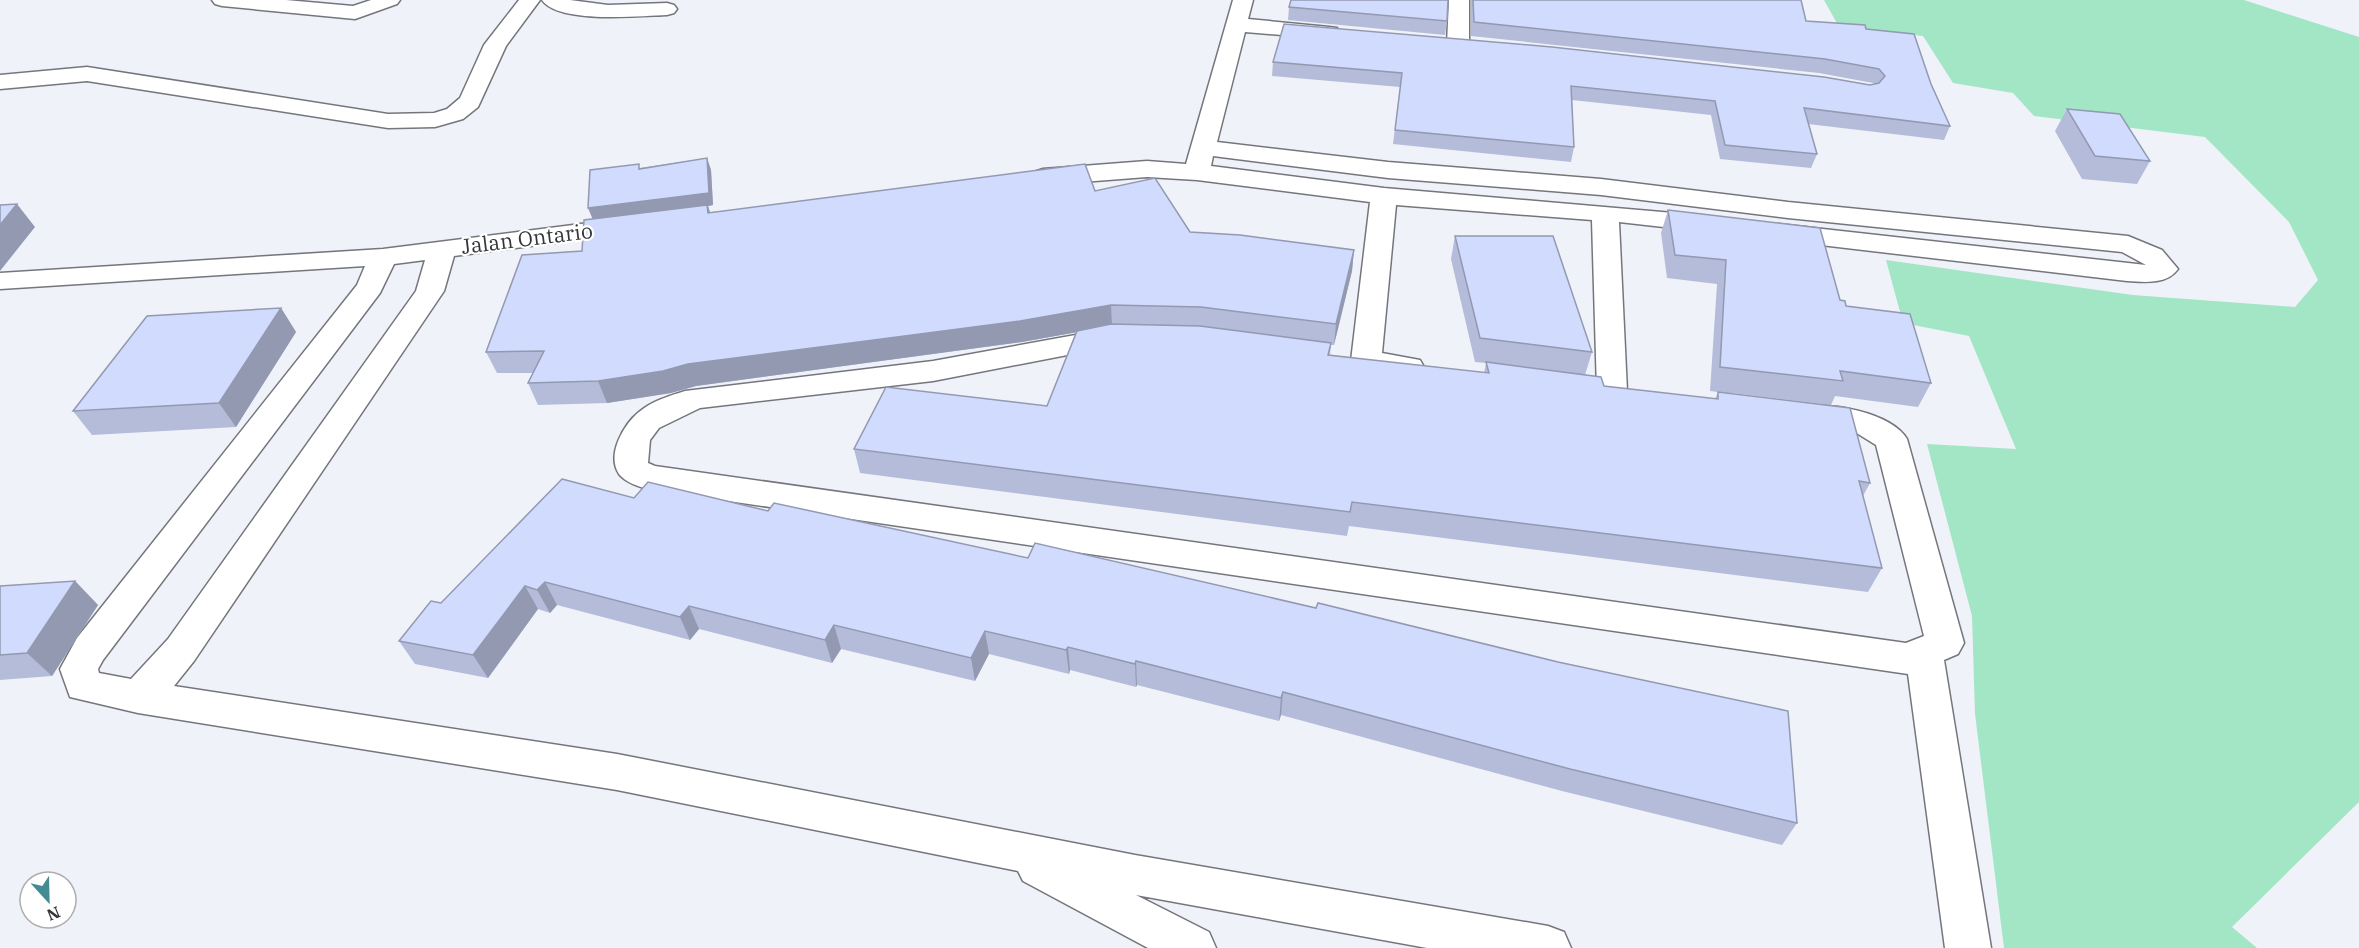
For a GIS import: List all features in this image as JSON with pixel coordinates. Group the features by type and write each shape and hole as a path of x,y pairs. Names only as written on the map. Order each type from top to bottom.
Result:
{"street":[{"path":"222,0 355,12 390,0"},
{"path":"0,82 87,74 388,121 435,120 454,114 470,102 495,45 530,0"},
{"path":"552,0 561,5 588,10 667,9"},
{"path":"1200,160 1243,0"},
{"path":"1435,42 1468,45 1459,0"},
{"path":"1238,25 1354,35"},
{"path":"1018,180 1147,169 1200,160 1388,170 1603,200 2127,273 2151,274 2164,269 2152,256 2128,244 1788,210 1603,200 1384,196 1200,160"},
{"path":"1384,196 1355,360 1435,370"},
{"path":"1603,200 1612,391"},
{"name":"Jalan Ontario","path":"0,281 383,257 656,222"},
{"path":"138,697 163,674 181,650 430,291 442,249"},
{"path":"383,257 370,287 90,650 79,669 84,686 138,697 617,772 1135,876 1548,948"},
{"path":"1143,337 1112,337 933,370 696,398 662,409 645,420 630,454 633,468 647,477 1908,659 1945,643 1891,439 1862,422 1783,412"},
{"path":"1580,387 1647,395"},
{"path":"1924,652 1968,948"},
{"path":"1005,850 1194,948"}],"green space":[{"path":"1824,0 2244,0 2359,37 2359,802 2232,927 2257,948 2004,948 1975,714 1972,616 1927,444 2016,449 1969,336 1903,323 1886,260 2133,295 2295,307 2318,280 2289,222 2205,137 2034,116 2013,93 1953,83 1923,36 1839,27"}],"building":[{"path":"1291,0 1448,0 1447,21 1289,7"},
{"path":"1473,0 1801,0 1806,21 1865,25 1866,29 1914,34 1931,84 1950,126 1804,108 1817,154 1725,145 1715,101 1571,86 1574,147 1395,130 1402,73 1273,62 1284,24 1552,47 1824,77 1870,85 1879,83 1885,76 1879,69 1825,59 1474,22"},
{"path":"2067,109 2120,114 2150,161 2095,156"},
{"path":"707,158 709,193 588,208 590,170 639,164 639,169"},
{"path":"1085,164 1095,191 1155,178 1190,232 1240,235 1354,250 1336,324 1201,307 1111,305 1020,321 688,364 663,371 598,381 528,383 544,351 486,352 522,255 582,251 584,220 707,205 708,213"},
{"path":"17,204 0,225 0,205"},
{"path":"1668,210 1820,228 1840,300 1845,301 1846,306 1910,314 1931,383 1840,371 1843,381 1720,367 1726,260 1675,255"},
{"path":"1455,236 1553,236 1592,352 1480,338"},
{"path":"281,308 219,403 73,411 147,316"},
{"path":"1111,324 1200,326 1331,343 1328,355 1489,373 1486,362 1601,377 1604,386 1718,399 1718,392 1850,408 1870,483 1859,481 1882,568 1352,502 1350,512 854,449 886,387 1047,406 1077,331"},
{"path":"562,479 634,498 648,482 768,511 774,503 1028,558 1035,543 1316,608 1318,603 1558,662 1788,711 1797,823 1570,769 1283,692 1281,698 1136,661 1135,664 1068,647 1066,650 985,631 971,658 834,625 825,640 689,606 680,617 545,582 537,590 525,586 473,655 399,641 431,601 441,603"},
{"path":"75,581 27,653 0,655 0,586"}]}
